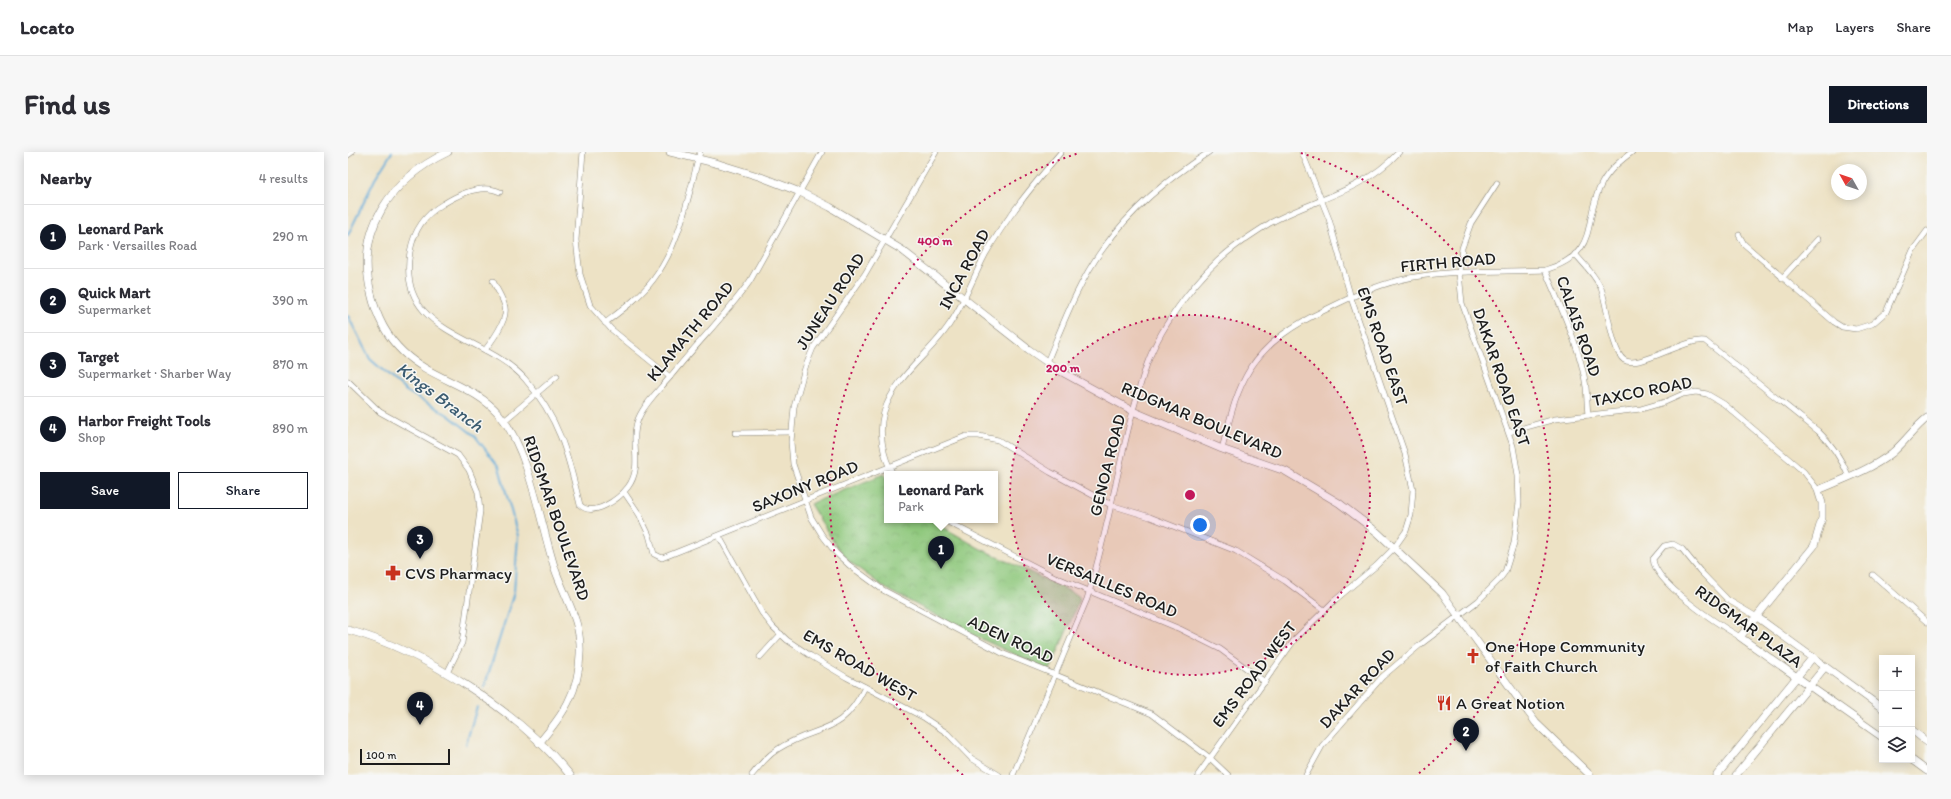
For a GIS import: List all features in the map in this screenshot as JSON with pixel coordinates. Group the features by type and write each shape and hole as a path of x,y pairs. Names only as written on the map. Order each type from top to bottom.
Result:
{"street":[{"path":"348,155 352,152"},
{"name":"RIDGMAR BOULEVARD","path":"448,152 435,158 398,186 381,208 372,227 368,244 367,265 369,284 373,303 382,323 403,352 416,363 477,396 491,406 504,421 518,444 556,570 573,611 581,642 579,670 572,695 562,714 539,743"},
{"path":"583,152 576,240 580,274 590,305 605,323 670,377"},
{"name":"RIDGMAR BOULEVARD","path":"670,152 699,155 800,192 830,206 924,266 1028,349 1060,371 1135,412 1222,449 1285,471 1302,480 1356,515 1435,585 1536,723 1590,775"},
{"name":"KLAMATH ROAD","path":"537,393 557,425 564,445 580,505 583,508 590,510 614,500 624,492 633,477 637,462 634,431 641,413 750,281 822,152"},
{"name":"JUNEAU ROAD","path":"805,500 793,464 791,432 794,407 808,356 865,274 936,152"},
{"name":"INCA ROAD","path":"889,467 882,429 886,405 901,379 940,339 953,320 986,254 1003,226 1061,152"},
{"path":"1047,362 1074,298 1102,250 1151,194 1175,174 1209,152"},
{"name":"EMS ROAD EAST","path":"1302,152 1329,219 1351,298 1410,473 1413,490 1411,515 1406,531 1394,548"},
{"name":"GENOA ROAD","path":"1013,775 1090,592 1148,364 1156,346 1187,295 1227,252 1248,237 1271,223 1338,195 1378,172 1399,152"},
{"path":"1545,270 1568,260 1575,254 1585,241 1590,229 1595,200 1602,183 1611,171 1632,152"},
{"path":"605,323 644,290 667,259 678,232 699,155"},
{"name":"DAKAR ROAD EAST","path":"1458,616 1478,601 1505,572 1514,543 1519,502 1518,475 1509,432 1462,303 1459,273 1462,248 1471,223 1497,183"},
{"path":"500,192 492,188 474,190 458,196 429,213 415,234 409,260 408,273 417,300 424,311 437,324 450,333 485,350 513,369 523,377 537,393"},
{"path":"1739,235 1744,244 1834,322 1842,327 1856,329 1872,324 1886,312 1913,250 1927,231"},
{"path":"1782,278 1818,239"},
{"path":"1575,254 1600,286 1606,301 1611,332 1617,350 1623,360 1630,363 1667,352 1699,339 1705,341 1826,438 1844,464 1849,476"},
{"name":"FIRTH ROAD","path":"1222,449 1242,384 1250,369 1265,350 1290,328 1378,286 1401,280 1430,275 1545,270"},
{"name":"CALAIS ROAD","path":"1545,270 1567,322 1583,372 1588,415"},
{"path":"485,350 494,339 505,314 503,300 493,282"},
{"path":"504,421 557,376"},
{"path":"348,381 380,412 458,455 469,470 478,492 480,511 462,643 447,673"},
{"name":"TAXCO ROAD","path":"1509,432 1554,419 1640,409 1665,402 1683,394 1696,392 1707,394 1724,404 1804,472 1818,490"},
{"path":"1740,637 1814,546 1822,518 1822,503 1818,490 1863,471 1893,452 1927,418"},
{"path":"735,433 791,432"},
{"name":"SAXONY ROAD","path":"624,492 640,514 649,535 654,554 659,557 668,557 690,546 719,536 966,436 992,438 1007,444 1050,472 1111,505 1150,517 1236,551 1285,581 1324,610"},
{"path":"889,467 891,471"},
{"name":"ADEN ROAD","path":"805,500 815,523 836,553 849,566 883,590 1004,654 1152,714 1210,758 1228,775"},
{"name":"VERSAILLES ROAD","path":"950,523 1013,557 1090,592 1180,629 1220,649 1265,682"},
{"name":"EMS ROAD WEST","path":"719,536 762,613 781,634 811,656 865,687 923,717 947,733 971,758 999,775"},
{"name":"RIDGMAR PLAZA","path":"1879,706 1757,617 1728,600 1700,571 1682,549 1673,544 1664,546 1653,559 1654,568 1678,593 1708,618 1740,637 1879,736"},
{"name":"EMS ROAD WEST","path":"1198,775 1295,640 1324,610 1376,566 1394,548"},
{"path":"1873,575 1927,622"},
{"name":"DAKAR ROAD","path":"1306,775 1322,746 1382,677 1420,644 1458,616"},
{"path":"348,630 402,649 447,673 514,721 539,743 570,775"},
{"path":"760,657 781,634"},
{"path":"1717,775 1813,657"},
{"path":"1736,775 1825,667"},
{"path":"752,775 768,756 778,749 833,725 842,719 857,703 865,687"},
{"path":"1915,732 1927,742"},
{"path":"1736,752 1747,761"},
{"path":"1915,762 1927,771"}],"green space":[{"path":"884,474 884,523 936,523 979,548 1078,595 1080,599 1051,668 1046,669 973,635 885,588 850,562 835,544 810,504"}],"waterway":[{"name":"Kings Branch","path":"348,235 375,179 392,152"},
{"name":"Kings Branch","path":"348,316 370,359 406,391 448,415 475,436 499,467 518,536 514,592 484,688"},
{"name":"Kings Branch","path":"466,744 477,707"}],"place":[{"name":"Target","path":"420,559"},
{"name":"Leonard Park","path":"941,569"},
{"name":"CVS Pharmacy","path":"393,573"},
{"name":"One Hope Community of Faith Church","path":"1473,656"},
{"name":"A Great Notion","path":"1444,703"},
{"name":"Harbor Freight Tools","path":"420,725"},
{"name":"Quick Mart","path":"1466,751"}]}
